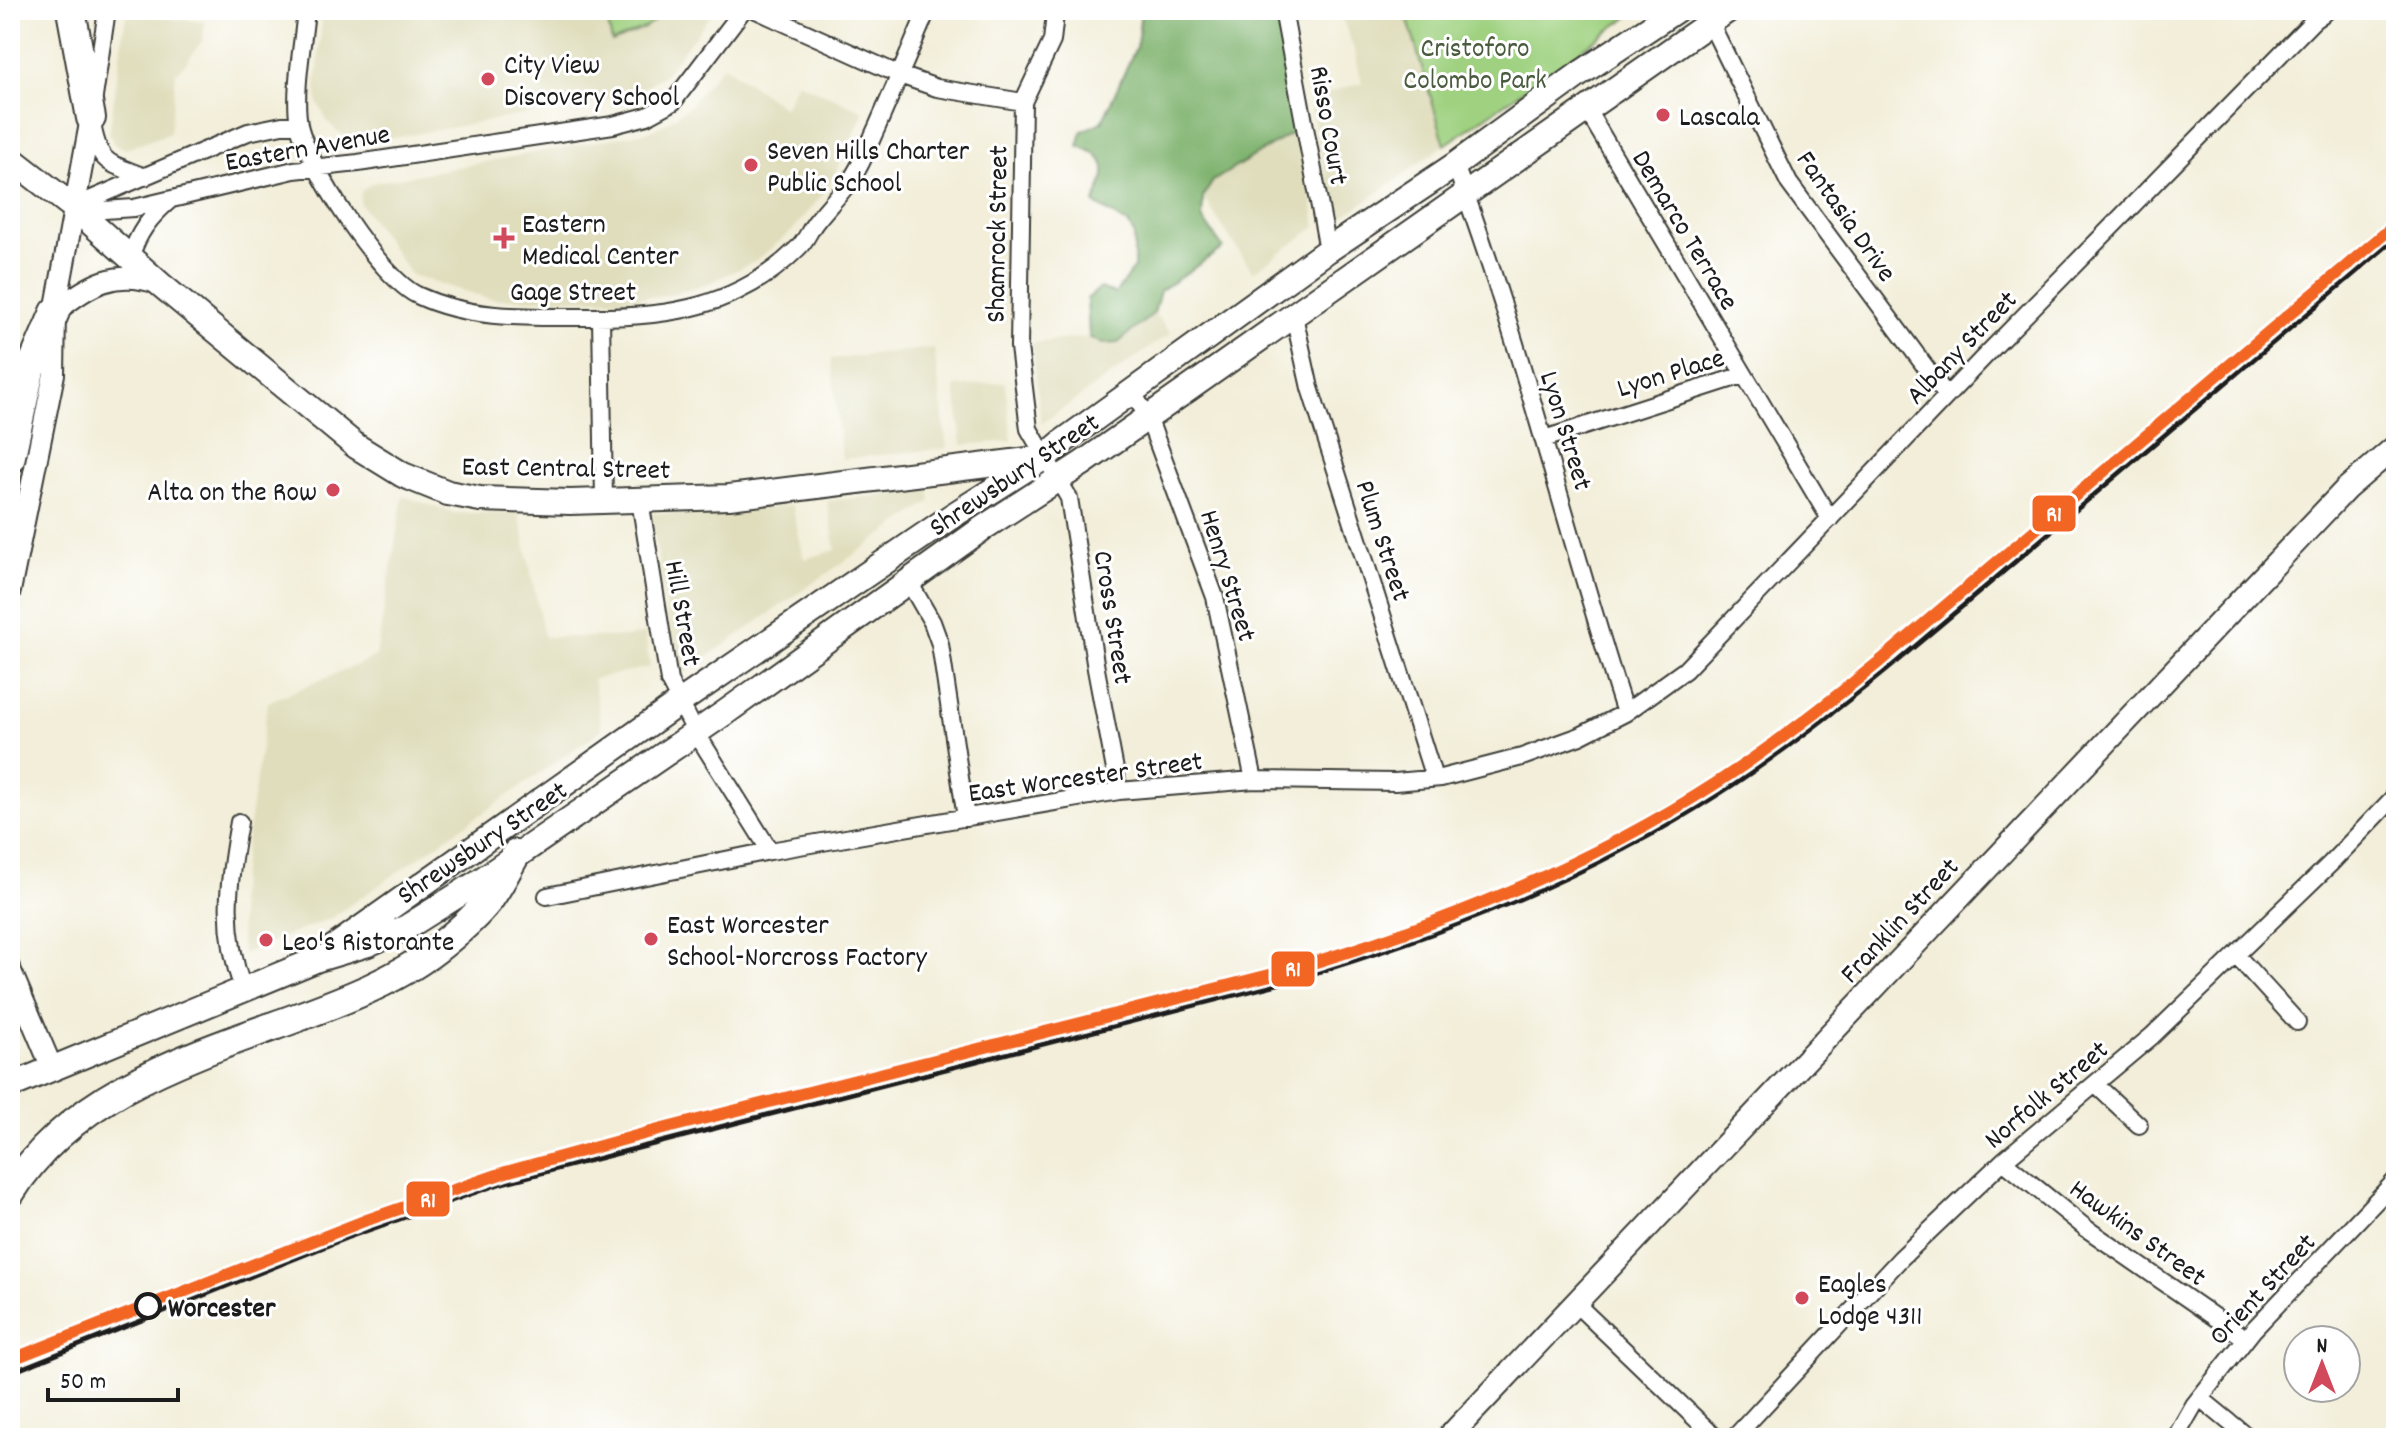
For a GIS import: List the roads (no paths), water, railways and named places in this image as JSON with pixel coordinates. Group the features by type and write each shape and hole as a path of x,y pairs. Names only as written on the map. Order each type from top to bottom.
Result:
{"highway":[{"path":"71,10 91,118"},
{"path":"10,460 30,370 55,312"},
{"path":"10,1193 32,1162 73,1121 145,1077 326,1007 409,967 443,944 488,901 516,854"}],"main road":[{"name":"Shrewsbury Street","path":"318,959 680,702 952,516 1045,457 1328,250 1676,10"},
{"name":"Shrewsbury Street","path":"10,1086 318,959 368,944 407,927 477,883 983,528 1091,458 1294,316 1587,110 1714,14"},
{"name":"East Central Street","path":"10,158 73,207 161,285 356,446 403,475 440,491 473,498 604,501 729,497 1045,457 1091,458"},
{"name":"Franklin Street","path":"1448,1438 2346,489 2396,446"},
{"path":"942,472 952,516"}],"street":[{"path":"10,591 54,374 55,312 91,118 107,10"},
{"path":"299,125 306,10"},
{"name":"Eastern Avenue","path":"73,207 104,210 125,208 316,167 613,125 647,116 665,108 680,94 743,10"},
{"path":"756,10 900,75 937,88 1023,102"},
{"name":"Gage Street","path":"299,125 316,167 342,211 388,272 419,296 489,315 651,316 703,305 750,284 791,254 846,186 868,147 927,10"},
{"name":"Risso Court","path":"1283,10 1328,250"},
{"name":"Albany Street","path":"1625,713 1685,670 2311,15 2328,10"},
{"name":"Shamrock Street","path":"1045,457 1029,429 1019,347 1023,102 1052,41 1055,14"},
{"name":"Fantasia Drive","path":"1714,14 1789,183 1947,396"},
{"name":"Demarco Terrace","path":"1587,110 1743,375"},
{"path":"91,118 96,143 105,160 145,177"},
{"name":"Eastern Avenue","path":"73,207 248,132 299,125"},
{"name":"Lyon Street","path":"1455,165 1544,439 1625,713"},
{"path":"130,258 136,238 172,198"},
{"path":"55,312 85,288 106,281 129,277 161,285"},
{"name":"Plum Street","path":"1294,316 1310,388 1434,778"},
{"path":"601,317 604,501"},
{"name":"Lyon Place","path":"1544,439 1743,375 1830,519"},
{"name":"Henry Street","path":"1132,392 1148,417 1215,597 1254,780"},
{"name":"Cross Street","path":"1045,457 1068,493 1072,511 1096,669 1119,791"},
{"name":"Hill Street","path":"640,500 669,681 695,731 770,851"},
{"path":"909,582 932,622 940,644 966,818"},
{"name":"East Worcester Street","path":"547,896 770,851 1119,791 1254,780 1395,782 1434,778 1472,771 1558,746 1625,713"},
{"name":"Norfolk Street","path":"1734,1438 1901,1258 2003,1161 2096,1085 2236,955 2396,795"},
{"path":"239,822 227,896 233,963 243,989"},
{"path":"2236,955 2297,1022"},
{"path":"10,969 52,1068"},
{"path":"2096,1085 2139,1125"},
{"name":"Hawkins Street","path":"2003,1161 2087,1229 2246,1339"},
{"name":"Orient Street","path":"2175,1438 2200,1398 2246,1339 2396,1180"},
{"path":"1576,1304 1716,1438"},
{"path":"2200,1398 2249,1438"}],"railway":[{"path":"10,1373 346,1238 502,1183 1289,981 1402,945 1566,878 1619,852 1722,792 1841,706 2396,238"}],"place":[{"name":"City View Discovery School","path":"488,79"},
{"name":"Lascala","path":"1663,115"},
{"name":"Seven Hills Charter Public School","path":"751,165"},
{"name":"Eastern Medical Center","path":"504,238"},
{"name":"Alta on the Row","path":"333,490"},
{"name":"East Worcester School-Norcross Factory","path":"651,939"},
{"name":"Leo's Ristorante","path":"266,940"},
{"name":"Eagles Lodge 4311","path":"1802,1298"},
{"name":"Worcester","path":"148,1306"}],"park label":[{"name":"Cristoforo Colombo Park","path":"1475,62"}]}
